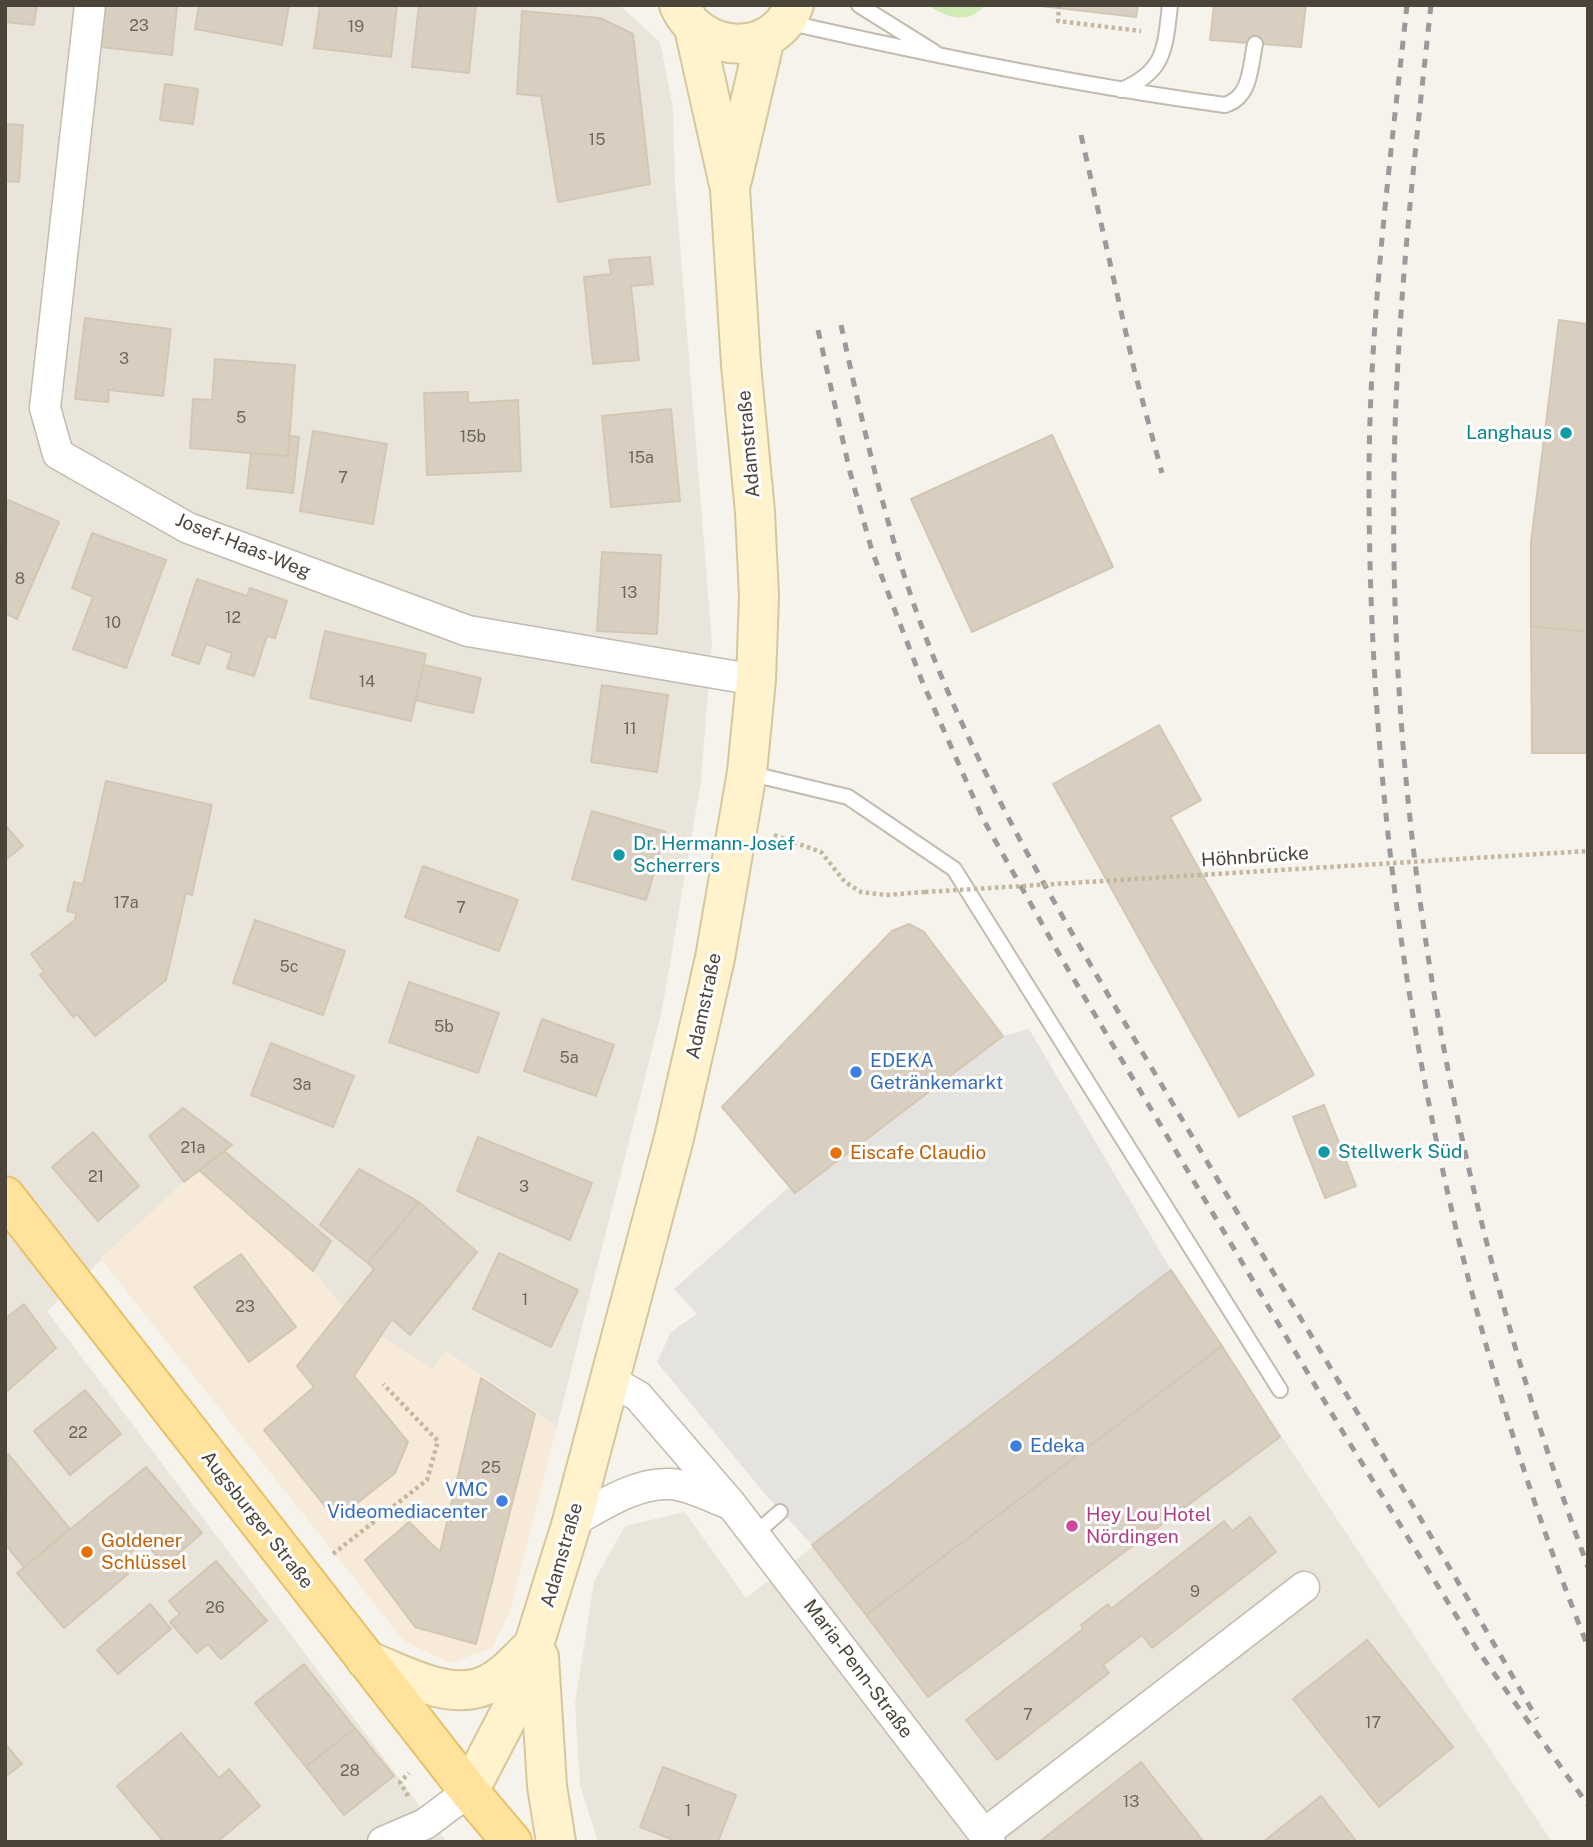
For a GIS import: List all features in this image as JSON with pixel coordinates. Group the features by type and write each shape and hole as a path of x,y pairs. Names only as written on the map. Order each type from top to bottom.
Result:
{"main road":[{"name":"Adamstraße","path":"469,1791 517,1699 538,1641 572,1522 674,1138 715,958 747,772 756,680 759,596 730,189 687,17"},
{"path":"687,17 709,39 728,44 747,44 781,22"},
{"name":"Adamstraße","path":"730,189 781,22"},
{"name":"Augsburger Straße","path":"5,1196 366,1660 512,1842"},
{"path":"366,1660 432,1685 466,1690 484,1686 506,1673 538,1641"},
{"path":"538,1641 547,1786 556,1842"}],"street":[{"name":"Josef-Haas-Weg","path":"90,5 46,408 58,454 188,528 468,631 756,680"},
{"name":"Maria-Penn-Straße","path":"610,1380 638,1396 731,1504 987,1838 1304,1587"},
{"path":"572,1522 625,1494 650,1486 669,1484 688,1488 731,1504"},
{"path":"383,1842 425,1824 469,1791"}],"lane":[{"path":"859,5 944,58"},
{"path":"1120,91 1145,80 1156,68 1167,34 1170,5"},
{"path":"781,22 944,58 1120,91 1225,105 1237,101 1246,90 1255,44"},
{"path":"747,772 848,797 954,869 1280,1390"},
{"path":"755,1534 780,1511"}],"path":[{"path":"1059,5 1058,21 1167,34"},
{"name":"Höhnbrücke","path":"740,824 821,852 845,882 861,892 886,895 1588,851"},
{"path":"303,1578 427,1480 438,1441 383,1384"}],"shaded area":[{"path":"5,5 619,5 660,42 673,108 675,184 712,642 701,781 662,1010 557,1426 447,1352 432,1369 381,1336 343,1307 313,1271 184,1182 47,1311 447,1842 5,1842"},
{"path":"1029,1029 1171,1270 812,1545 764,1493 657,1362 671,1332 697,1314 674,1289 790,1186 796,1193 1003,1036"},
{"path":"199,1170 313,1271 343,1307 381,1336 432,1368 446,1352 557,1426 510,1612 492,1648 450,1663 404,1641 100,1258"},
{"path":"1171,1270 1552,1842 598,1842 580,1785 575,1704 594,1581 625,1526 685,1512 746,1598"}],"green space":[{"path":"927,5 985,5 971,16 957,17"}],"building":[{"path":"5,5 37,5 34,25 5,22"},
{"path":"105,5 177,5 172,55 101,47"},
{"path":"199,5 289,5 282,45 195,29"},
{"path":"320,5 397,5 391,57 314,48"},
{"path":"419,5 476,5 469,73 412,67"},
{"path":"1032,5 1138,5 1136,17"},
{"path":"1214,5 1306,5 1301,47 1210,40"},
{"path":"522,11 600,18 633,34 650,184 558,202 541,96 517,94"},
{"path":"165,84 198,89 193,124 160,120"},
{"path":"5,124 23,125 19,182 5,181"},
{"path":"650,257 653,284 631,286 639,360 593,364 584,277 611,274 609,260"},
{"path":"85,318 171,329 163,396 109,390 108,402 75,399"},
{"name":"Langhaus","path":"1559,320 1588,324 1588,632 1531,626 1531,542"},
{"path":"215,359 295,365 288,456 190,448 193,399 212,400"},
{"path":"468,392 468,403 518,400 521,471 427,475 424,393"},
{"path":"671,409 680,501 611,507 602,416"},
{"path":"313,431 387,444 373,524 300,511"},
{"path":"1052,435 1113,567 972,632 911,499"},
{"path":"289,436 299,437 293,493 247,488 251,453 288,456"},
{"path":"8,500 59,522 17,619 5,613 5,544 8,537 5,536 5,507"},
{"path":"92,533 166,560 126,668 73,649 93,597 72,588"},
{"path":"602,552 661,555 657,634 597,631"},
{"path":"197,579 247,596 250,588 287,601 275,638 267,636 254,676 227,668 232,653 206,644 199,664 172,655"},
{"path":"1531,626 1588,632 1588,753 1532,753"},
{"path":"325,631 426,654 411,721 310,698"},
{"path":"424,665 481,678 473,713 415,700"},
{"path":"602,685 668,695 657,772 591,762"},
{"path":"1159,725 1201,800 1170,817 1314,1075 1239,1117 1053,784"},
{"path":"106,781 212,805 192,895 186,893 166,980 95,1036 77,1014 73,1017 40,975 44,972 31,954 75,920 76,913 67,911 74,882 83,884"},
{"name":"Dr. Hermann-Josef Scherrers","path":"592,811 666,832 646,900 572,879"},
{"path":"5,825 23,846 5,860"},
{"path":"423,866 518,900 499,951 405,917"},
{"path":"255,920 345,951 323,1015 233,983"},
{"name":"EDEKA Getränkemarkt","path":"909,924 924,932 1003,1036 795,1193 722,1107 892,931"},
{"path":"409,982 499,1013 478,1073 389,1042"},
{"path":"542,1019 614,1045 596,1096 524,1071"},
{"path":"271,1043 354,1076 333,1127 251,1095"},
{"name":"Stellwerk Süd","path":"1324,1105 1356,1186 1325,1198 1293,1117"},
{"path":"183,1108 232,1145 184,1182 149,1136"},
{"path":"93,1132 139,1186 98,1221 52,1167"},
{"path":"478,1137 592,1183 570,1240 457,1191"},
{"path":"224,1151 331,1241 313,1271 199,1170"},
{"path":"359,1169 419,1202 368,1263 320,1225"},
{"path":"419,1202 477,1252 410,1335 392,1319 354,1376 408,1442 395,1473 336,1520 264,1430 314,1387 297,1366 374,1269 368,1263"},
{"path":"499,1253 578,1290 551,1347 473,1309"},
{"path":"241,1254 296,1327 249,1362 194,1287"},
{"name":"Edeka","path":"1171,1270 1222,1346 866,1615 812,1545"},
{"path":"24,1304 56,1348 5,1393 5,1319"},
{"name":"Hey Lou Hotel Nördingen","path":"1222,1346 1280,1437 928,1697 866,1615"},
{"path":"481,1378 535,1414 476,1644 415,1627 365,1560 409,1522 440,1552"},
{"path":"85,1390 121,1434 70,1475 34,1431"},
{"path":"8,1454 70,1529 24,1567 5,1544"},
{"name":"Goldener Schlüssel","path":"146,1467 202,1533 165,1565 144,1541 118,1563 128,1574 64,1628 17,1573"},
{"path":"1250,1517 1276,1552 1152,1648 1142,1635 1103,1665 1109,1673 997,1760 966,1720 1083,1629 1081,1625 1108,1604 1111,1609 1224,1521 1232,1531"},
{"path":"216,1561 267,1621 221,1659 208,1644 197,1653 170,1622 180,1614 169,1601"},
{"path":"150,1604 171,1629 118,1674 97,1650"},
{"path":"1367,1640 1453,1747 1379,1807 1293,1699"},
{"path":"304,1664 355,1728 306,1767 255,1703"},
{"path":"355,1728 394,1776 344,1815 306,1767"},
{"path":"181,1733 219,1778 229,1769 260,1806 217,1842 164,1842 117,1786"},
{"path":"5,1744 22,1764 5,1777"},
{"path":"1141,1762 1204,1842 1039,1842"},
{"path":"663,1767 736,1795 718,1842 679,1842 640,1827"},
{"path":"1321,1796 1357,1842 1263,1842"}],"railway":[{"path":"1407,5 1382,243 1370,422 1372,631 1383,779 1400,927 1423,1075 1454,1221 1492,1365 1536,1507 1588,1647"},
{"path":"1431,5 1407,239 1395,415 1395,613 1404,752 1419,891 1440,1030 1468,1166 1502,1302 1542,1436 1588,1567"},
{"path":"1081,135 1135,373 1162,473"},
{"path":"841,325 871,458 908,588 940,673 989,779 1043,882 1101,982 1537,1719"},
{"path":"818,330 850,472 872,551 922,681 983,819 1063,961 1344,1434 1478,1651 1588,1805"}],"place":[{"name":"Langhaus","path":"1566,433"},
{"name":"Dr. Hermann-Josef Scherrers","path":"619,855"},
{"name":"EDEKA Getränkemarkt","path":"856,1072"},
{"name":"Stellwerk Süd","path":"1324,1152"},
{"name":"Eiscafe Claudio","path":"836,1153"},
{"name":"Edeka","path":"1016,1446"},
{"name":"VMC Videomediacenter","path":"502,1501"},
{"name":"Hey Lou Hotel Nördingen","path":"1072,1526"},
{"name":"Goldener Schlüssel","path":"87,1552"}]}
